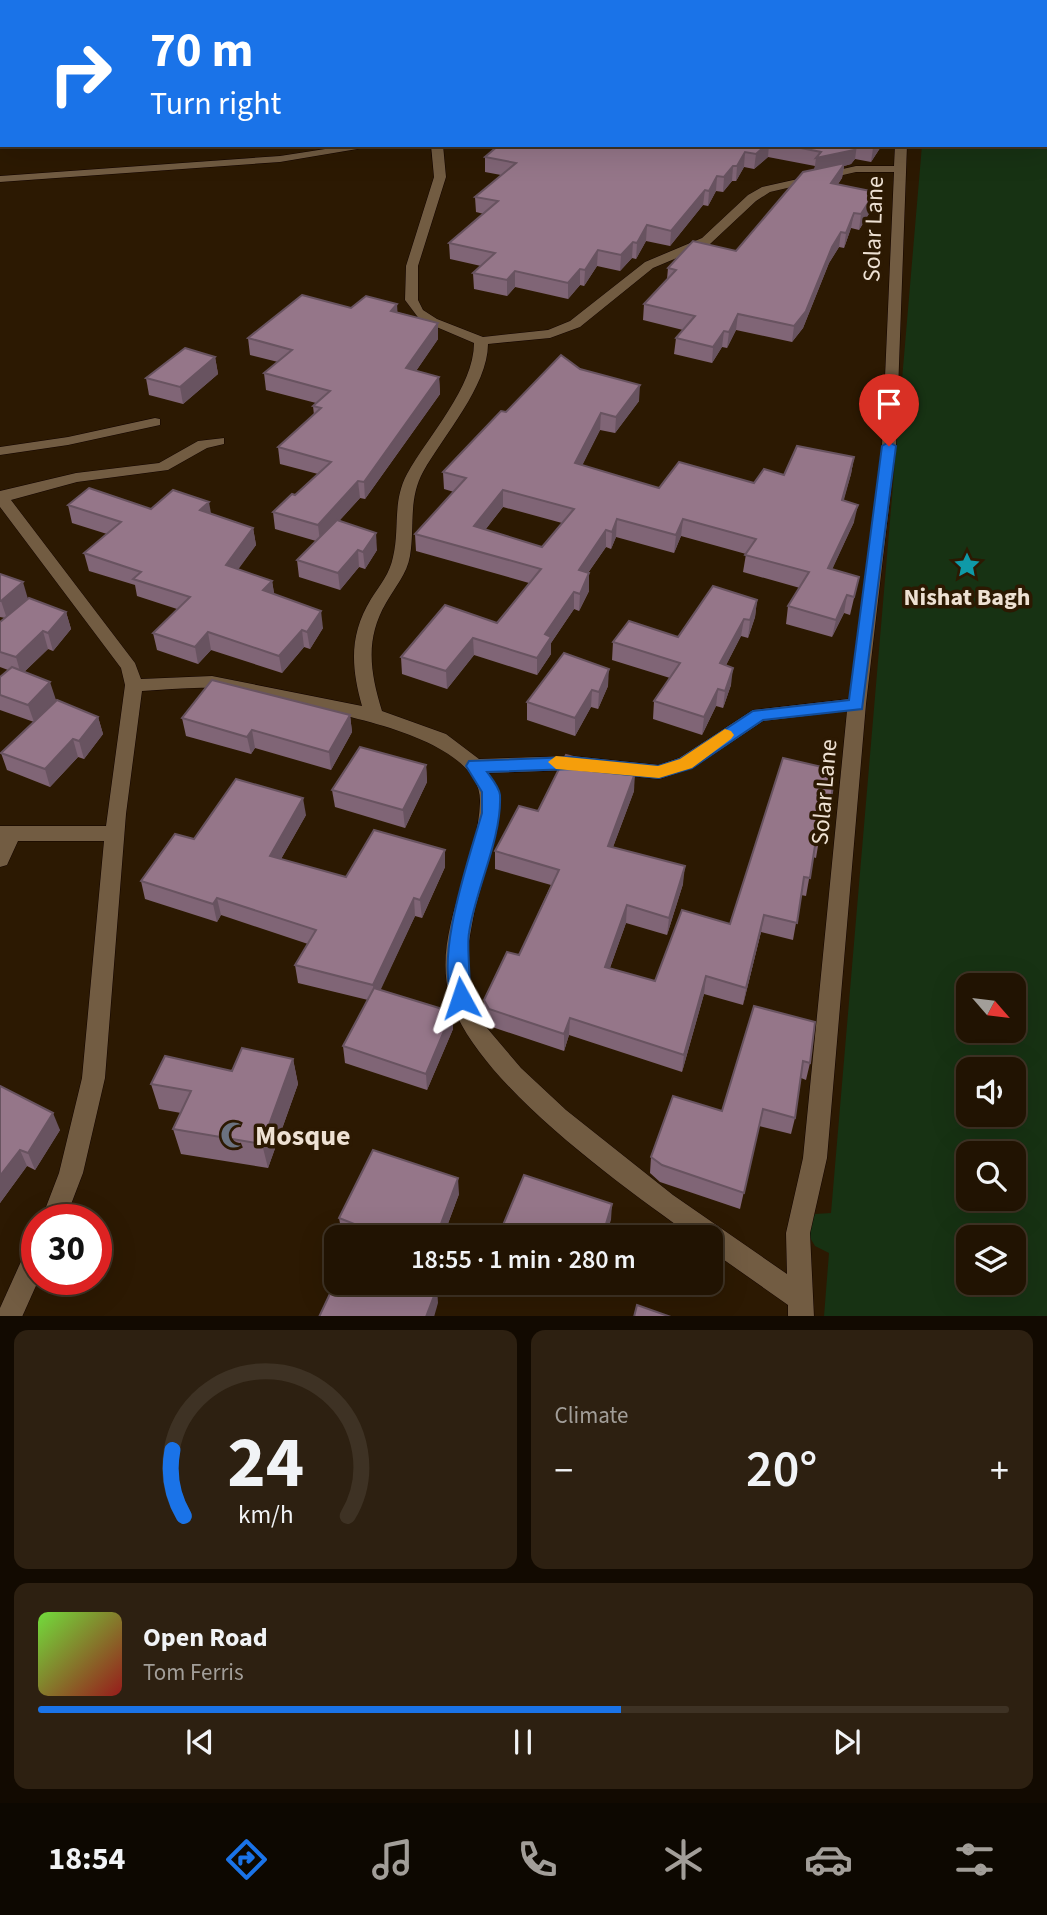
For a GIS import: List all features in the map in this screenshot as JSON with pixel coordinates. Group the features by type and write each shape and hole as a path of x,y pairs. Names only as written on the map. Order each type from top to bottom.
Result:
{"street":[{"path":"0,179 281,159 362,147"},
{"path":"437,147 440,176 414,261 410,296 413,306 426,318 481,341 550,334 575,324 649,265 706,241 752,198 766,189 856,169 899,169"},
{"name":"Solar Lane","path":"801,1308 798,1233 815,1158 856,705 889,446 901,147"},
{"path":"374,715 360,669 362,641 369,618 399,566 401,523 407,489 457,406 483,352 481,341"},
{"path":"0,451 68,441 155,422"},
{"path":"60,1204 88,1107 102,1029 114,833 134,685 129,667 1,497 76,478 163,467 203,444 219,441"},
{"path":"134,685 172,681 223,683 374,715 398,722 446,745 475,766 491,792 484,846 459,933 457,973 461,998 470,1023 503,1067 567,1124 801,1308"},
{"path":"475,766 572,763 659,772 686,763 759,715 856,705"},
{"path":"0,859 6,834 114,833"},
{"path":"9,1316 21,1290"}],"green space":[{"name":"Nishat Bagh","path":"922,147 1047,147 1047,1316 824,1316 829,1253 815,1246 806,1231 815,1214 831,1213"}],"building":[{"path":"497,147 764,147 756,154 745,152 737,166 733,166 724,177 717,176 709,191 705,190 671,231 647,225 637,243 633,242 621,255 598,250 585,270 580,269 568,283 515,271 507,280 473,273 495,253 449,243 498,201 475,197 516,163 485,157"},
{"path":"796,147 855,147 854,150 816,158 821,152"},
{"path":"845,163 831,183 875,192 861,214 854,213 846,233 841,232 832,247 806,311 794,326 738,314 729,332 724,331 713,347 676,338 695,316 644,304 676,270 668,268 693,241 736,251 803,172"},
{"path":"302,295 351,308 366,296 397,304 391,311 438,323 406,368 439,377 364,482 358,481 318,525 273,512 331,462 278,447 321,408 313,406 330,391 264,373 292,350 248,338"},
{"path":"185,348 215,357 180,387 146,378"},
{"path":"561,355 580,369 640,385 616,417 601,413 575,463 659,488 679,462 754,483 764,469 784,475 797,446 854,457 842,500 858,505 828,568 859,577 854,597 847,595 836,620 788,606 809,572 745,555 756,539 683,519 676,535 617,519 612,532 606,530 579,570 589,573 580,594 574,592 545,634 551,637 537,658 473,638 446,671 401,657 445,605 497,623 541,569 415,534 466,478 443,472 501,411 506,412","holes":["503,490 574,509 542,547 474,526"]},
{"path":"89,488 151,509 173,490 209,502 200,510 253,528 226,565 272,581 263,590 321,611 307,632 302,630 279,656 208,632 195,647 153,633 190,597 133,579 141,572 84,553 121,522 68,505"},
{"path":"337,520 376,533 363,552 358,550 338,573 297,560"},
{"path":"0,574 23,582 1,601 0,601"},
{"path":"713,586 757,600 750,620 744,619 720,663 733,668 725,691 718,689 704,717 654,701 680,663 613,642 629,621 678,637"},
{"path":"29,598 66,612 48,633 43,631 16,657 0,652 0,622"},
{"path":"564,653 609,669 599,692 592,690 575,718 527,702"},
{"path":"12,667 50,682 28,705 0,695 0,677"},
{"path":"212,680 350,715 329,752 252,730 247,737 182,718"},
{"path":"57,700 98,717 79,741 73,739 45,769 1,753"},
{"path":"360,747 426,765 403,810 332,790"},
{"path":"566,755 635,773 608,846 685,866 669,918 627,905 605,967 655,981 682,910 730,924 783,758 835,770 831,800 826,799 819,840 816,839 810,878 804,877 797,923 764,915 746,988 706,976 684,1055 570,1018 564,1034 489,1009 484,1000 507,952 519,955 559,870 495,851 519,806 538,811"},
{"path":"236,779 303,798 270,856 346,877 374,830 445,850 420,900 414,898 373,985 295,965 316,930 217,898 213,904 141,881 175,834 194,839"},
{"path":"374,988 452,1012 426,1074 343,1046"},
{"path":"754,1006 815,1022 810,1063 803,1061 795,1118 763,1109 744,1193 662,1165 651,1157 673,1096 722,1111"},
{"path":"242,1048 293,1059 262,1144 173,1129 191,1091 151,1084 165,1056 232,1071"},
{"path":"0,1086 53,1113 28,1153 20,1150 0,1176"},
{"path":"373,1150 458,1178 440,1225 357,1225 339,1218"},
{"path":"524,1175 612,1204 606,1225 503,1225"},
{"path":"329,1295 434,1295 426,1316 319,1316"},
{"path":"637,1305 668,1316 634,1316"}],"slow traffic":[{"path":"556,762 659,772 686,763 725,735"}],"place":[{"name":"Nishat Bagh","path":"967,565"},
{"name":"Mosque","path":"234,1135"}],"route":[{"path":"461,998 457,973 459,933 484,846 490,813 491,792 485,778 475,766 545,762 659,772 686,763 730,731 759,715 856,705 889,446"}]}
